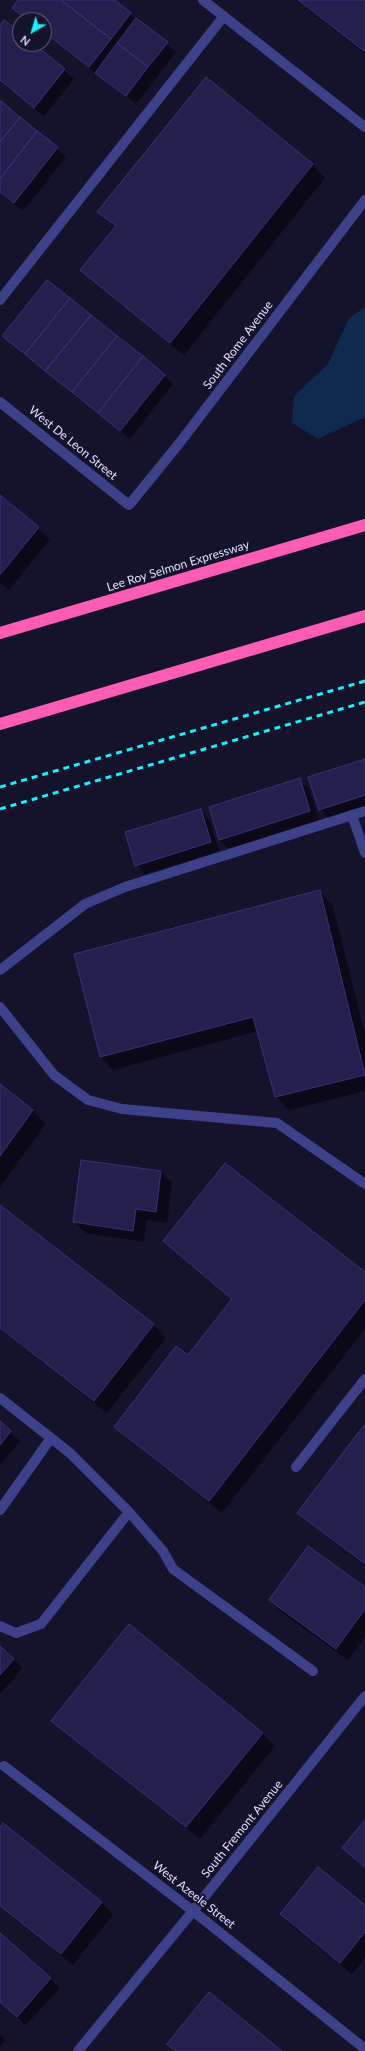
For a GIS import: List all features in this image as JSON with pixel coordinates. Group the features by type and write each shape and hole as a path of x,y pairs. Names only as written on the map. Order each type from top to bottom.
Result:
{"highway":[{"name":"Lee Roy Selmon Expressway","path":"0,633 365,524"},
{"path":"0,724 365,616"}],"street":[{"path":"203,0 365,127"},
{"path":"0,300 224,16"},
{"name":"South Rome Avenue","path":"129,505 178,445 365,200"},
{"name":"West De Leon Street","path":"0,402 129,505"},
{"path":"0,970 85,904 125,887 365,811"},
{"path":"352,815 365,853"},
{"path":"0,1007 54,1075 88,1100 122,1109 277,1123 365,1184"},
{"path":"296,1467 365,1379"},
{"path":"0,1398 70,1453 129,1512 163,1551 174,1569 314,1671"},
{"path":"0,1510 51,1438"},
{"path":"0,1626 16,1633 41,1624 129,1512"},
{"name":"South Fremont Avenue","path":"78,2051 193,1911 365,1696"},
{"name":"West Azeele Street","path":"4,1766 193,1911 365,2048"}],"water":[{"path":"365,307 365,417 318,439 292,423 294,396 328,364 349,318"}],"building":[{"path":"18,0 61,0 111,39 89,67 52,38 52,12 17,12 12,8"},
{"path":"61,0 115,0 131,13 111,39"},
{"path":"298,0 365,0 365,52"},
{"path":"136,18 168,42 148,67 117,43"},
{"path":"4,20 12,26 12,52 44,52 65,69 34,108 0,80 0,26"},
{"path":"117,43 148,67 126,96 95,73"},
{"path":"206,77 313,164 170,343 80,270 116,226 97,212"},
{"path":"1,101 20,117 0,142 0,102"},
{"path":"20,117 37,131 0,179 0,142"},
{"path":"37,131 58,147 14,203 0,192 0,179"},
{"path":"47,280 70,298 25,354 2,336"},
{"path":"70,298 91,315 45,371 25,354"},
{"path":"91,315 117,336 72,392 45,371"},
{"path":"117,336 143,356 98,413 72,392"},
{"path":"143,356 165,375 120,431 98,413"},
{"path":"0,495 39,527 0,575"},
{"path":"365,759 365,795 319,810 308,777"},
{"path":"300,778 310,811 219,840 209,807"},
{"path":"201,809 211,842 135,866 125,832"},
{"path":"320,890 365,1075 275,1097 253,1017 100,1057 74,954"},
{"path":"0,1084 33,1110 0,1156"},
{"path":"81,1160 161,1171 156,1212 136,1209 133,1231 73,1222"},
{"path":"225,1163 365,1272 365,1300 209,1501 114,1427 176,1346 188,1355 232,1299 163,1241"},
{"path":"0,1205 154,1324 94,1401 0,1328"},
{"path":"0,1421 11,1431 0,1445"},
{"path":"365,1424 365,1564 297,1513"},
{"path":"308,1546 365,1587 365,1609 336,1649 269,1600"},
{"path":"129,1624 263,1733 186,1827 51,1721"},
{"path":"0,1646 14,1659 0,1675"},
{"path":"365,1821 365,1867 342,1848"},
{"path":"3,1823 102,1902 61,1954 0,1906 0,1827"},
{"path":"318,1867 365,1905 365,1932 340,1963 280,1914"},
{"path":"0,1933 51,1978 17,2017 0,2002"},
{"path":"209,1992 282,2051 176,2051 167,2044"}],"railway":[{"path":"0,787 365,681"},
{"path":"0,809 365,702"}]}
